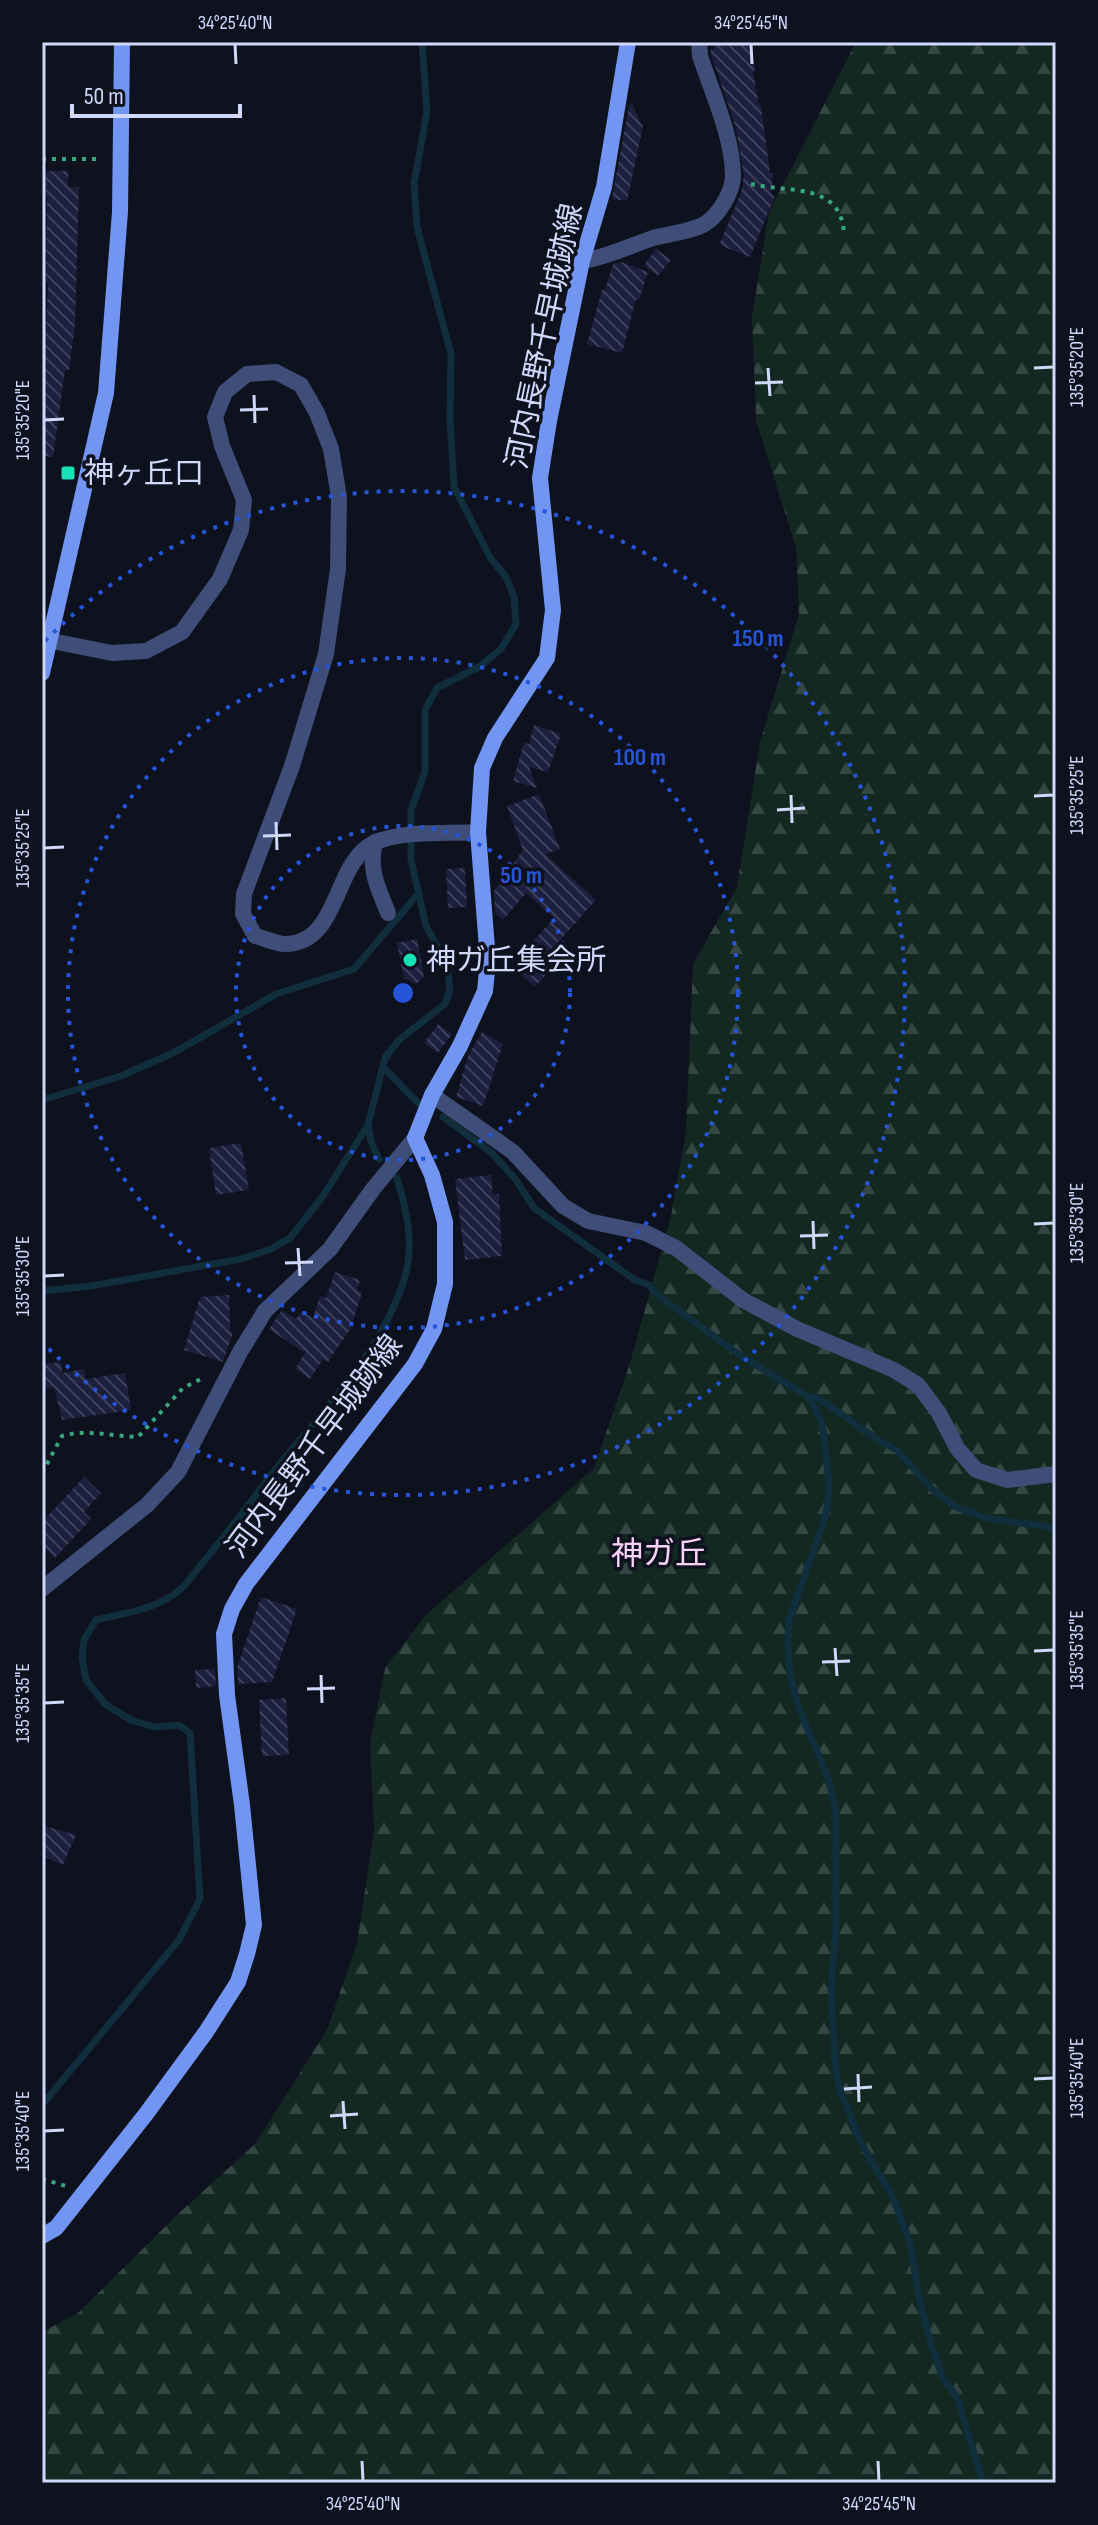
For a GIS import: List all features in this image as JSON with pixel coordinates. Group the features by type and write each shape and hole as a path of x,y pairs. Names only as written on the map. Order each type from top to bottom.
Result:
{"main road":[{"path":"42,673 46,640 106,393 120,212 122,42"},
{"name":"河内長野千早城跡線","path":"42,2236 56,2228 146,2114 238,1982 254,1925 227,1695 224,1634 232,1609 246,1584 415,1364 434,1329 445,1284 445,1222 432,1175 415,1138 432,1095 460,1046 485,991 488,961 470,833 482,768 495,738 547,658 553,610 540,478 582,261 604,187 628,42"}],"street":[{"path":"582,261 603,258 651,239 703,226 714,217 734,179 731,154 700,56 699,42"},
{"path":"46,640 112,653 146,651 182,632 220,579 241,530 244,500 222,446 215,417 225,392 247,374 276,372 301,385 317,413 331,449 339,497 338,569 326,654 292,766 244,894 243,914 248,926 255,936 284,944 304,939 324,921 361,852 375,842 397,836 470,833"},
{"path":"375,842 372,873 388,913"},
{"path":"432,1095 513,1152 563,1206 588,1221 646,1233 676,1248 743,1300 797,1329 894,1370 918,1385 939,1413 957,1448 976,1470 1007,1480 1056,1474"},
{"path":"42,1589 147,1505 178,1472 227,1375 265,1311 330,1249 415,1138"}],"path":[{"path":"42,159 101,159"},
{"path":"734,179 825,197 836,207 844,221 844,236"},
{"path":"42,1473 62,1436 79,1431 138,1437 183,1388 202,1378 227,1375"},
{"path":"42,2179 74,2189"}],"green space":[{"path":"856,42 1056,42 1056,2483 42,2483 42,2332 77,2314 177,2215 255,2144 327,2030 357,1943 374,1831 370,1743 385,1668 424,1617 594,1468 630,1363 671,1216 686,1131 693,964 737,887 760,742 799,614 796,548 756,420 752,317 769,212"}],"building":[{"path":"713,42 747,42 748,46 751,45 770,173 773,173 771,194 775,196 750,257 719,245 741,193 744,175 736,128 711,54"},
{"path":"632,104 643,127 627,201 612,199 629,106"},
{"path":"45,171 68,171 68,187 79,187 75,325 69,370 65,370 53,457 42,456 42,331 46,332 48,283"},
{"path":"656,249 671,260 658,276 644,265"},
{"path":"621,262 648,272 639,300 636,299 622,353 587,344 602,290 605,290 613,264"},
{"path":"534,725 561,734 548,772 529,767 537,788 513,781 524,743 529,744"},
{"path":"539,794 560,849 545,854 596,900 544,958 530,945 554,918 526,893 503,920 495,913 494,891 523,850 507,806"},
{"path":"465,868 467,907 448,908 446,869"},
{"name":"神ガ丘集会所","path":"417,939 424,977 418,983 405,985 397,943"},
{"path":"535,952 552,968 535,987 517,971"},
{"path":"438,1024 452,1034 438,1053 424,1043"},
{"path":"482,1032 503,1044 483,1106 456,1097 468,1056"},
{"path":"241,1143 249,1190 216,1195 209,1148"},
{"path":"491,1175 493,1195 499,1194 502,1256 465,1260 455,1179"},
{"path":"335,1272 360,1280 357,1290 362,1292 351,1328 328,1362 323,1359 310,1379 295,1369 305,1353 269,1329 282,1310 296,1319 302,1311 313,1318 320,1296 326,1298"},
{"path":"229,1295 230,1331 233,1332 223,1362 184,1350 200,1297"},
{"path":"61,1362 62,1373 84,1369 86,1379 125,1373 131,1410 62,1420 54,1387 42,1389 42,1364"},
{"path":"84,1477 101,1493 84,1512 91,1519 55,1558 42,1546 42,1522"},
{"path":"261,1597 297,1609 272,1682 238,1684 237,1668"},
{"path":"215,1669 216,1686 196,1688 195,1670"},
{"path":"286,1698 289,1755 262,1756 259,1700"},
{"path":"42,1825 76,1835 63,1865 42,1856"}],"waterway":[{"path":"42,1291 91,1286 241,1259 271,1249 290,1238 323,1196 368,1125 385,1058 399,1040 445,1004 450,990 447,963 426,926 411,860 411,810 425,772 425,710 437,688 479,667 501,649 516,624 514,597 506,577 491,559 454,487 450,419 451,354 417,227 414,184 427,111 422,42"},
{"path":"42,1100 121,1076 175,1052 276,994 354,969 418,894"},
{"path":"383,1067 418,1103"},
{"path":"443,1117 492,1153 516,1180 534,1208 635,1280 649,1285 656,1294 738,1354 809,1397 822,1422 829,1481 828,1502 789,1620 788,1642 790,1674 798,1706 829,1780 836,1814 836,1928 831,1988 835,2063 839,2087 848,2111 864,2148 893,2198 910,2242 931,2345 943,2378 957,2397 983,2483"},
{"path":"368,1125 379,1159"},
{"path":"42,2105 179,1940 200,1899 190,1733 179,1725 154,1727 131,1720 105,1704 86,1680 82,1658 84,1640 96,1620 148,1607 167,1599 183,1587 362,1362 393,1308 407,1267 408,1229 397,1178"},
{"path":"809,1397 818,1398 897,1450 933,1490 956,1507 986,1518 1056,1528"}],"place":[{"name":"神ヶ丘口","path":"68,473"},
{"name":"神ガ丘集会所","path":"410,960"}],"district":[{"name":"神ガ丘","path":"659,1553"}]}
